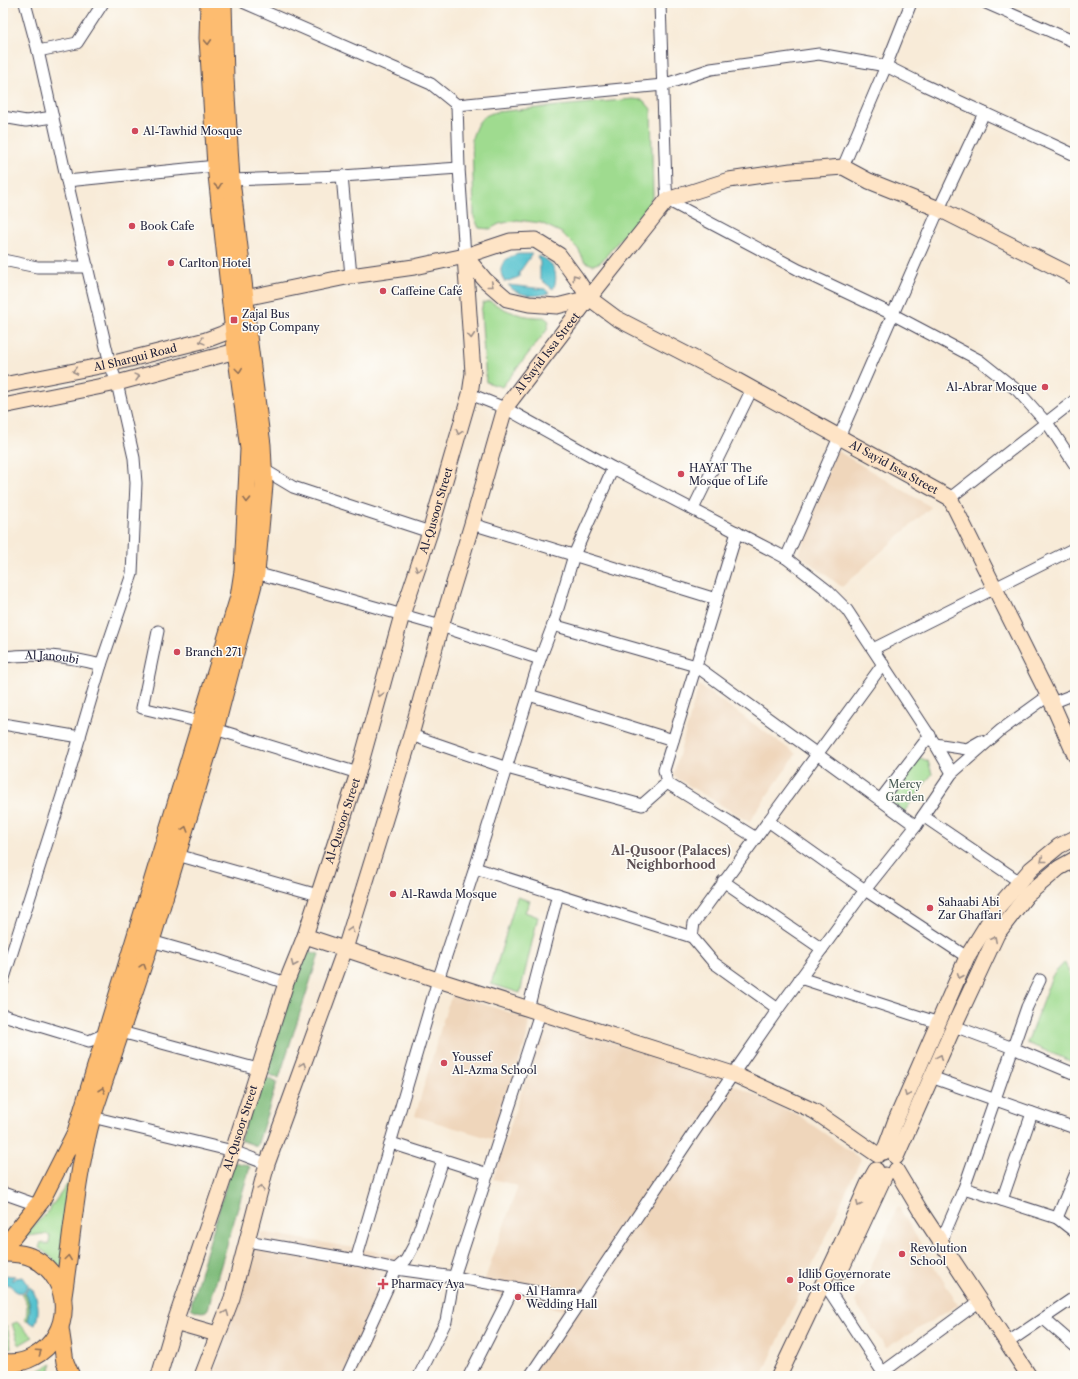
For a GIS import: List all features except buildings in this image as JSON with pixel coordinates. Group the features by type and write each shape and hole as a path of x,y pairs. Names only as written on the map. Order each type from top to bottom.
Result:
{"main road":[{"path":"3,1362 9,1363 26,1360 41,1353 53,1340 60,1328 64,1313 63,1296 78,1182 85,1144 113,1033 256,573 264,485 262,445 241,331 216,166 208,38 209,3"},
{"path":"3,1249 41,1201 76,1132 113,1033 151,941 177,854 239,597 243,571 249,449 236,351 241,331 245,298 231,180 222,3"},
{"path":"3,1253 17,1253 33,1258 46,1268 57,1281 63,1296"},
{"path":"60,1328 65,1362 70,1376"}],"street":[{"path":"3,981 67,780 101,665 132,574 136,483 134,458 117,382 110,364 38,51 25,3"},
{"path":"38,51 77,43 104,3"},
{"path":"245,3 431,84 457,105 663,85 711,70 819,54 886,66 1075,155"},
{"path":"660,3 667,200"},
{"path":"843,167 912,3"},
{"path":"986,3 1075,42"},
{"path":"245,298 351,276 414,267 465,256 459,168 457,105"},
{"path":"786,558 838,436 939,208 984,113"},
{"path":"3,117 26,121 53,116"},
{"path":"67,181 216,166"},
{"path":"589,298 667,200 729,180 791,171 843,167 869,181 939,208 1075,277"},
{"path":"231,180 342,176 459,168"},
{"path":"342,176 351,276"},
{"path":"667,200 799,270 892,314 979,360 1018,391 1050,427 1075,465"},
{"name":"Al Sayid Issa Street","path":"589,298 557,306 529,304 507,299 485,280 465,256 510,241 535,240 559,255 589,298 616,318 752,389 950,498 1050,700 1075,755"},
{"name":"Al-Qusoor Street","path":"159,1376 174,1322 233,1151 286,982 305,936 358,773 402,615 430,532 470,394 473,373 465,256"},
{"path":"3,260 37,267 88,267"},
{"name":"Al Sayid Issa Street","path":"504,408 589,298"},
{"name":"Al Sharqui Road","path":"3,385 110,364 206,340 222,334 241,331"},
{"path":"3,406 117,382 236,351"},
{"path":"693,509 752,389"},
{"path":"470,394 504,408 612,468 786,558 828,590 847,610 952,773"},
{"path":"950,498 1075,400"},
{"path":"202,1376 232,1298 267,1164 345,949 411,735 504,408"},
{"path":"249,449 263,469 293,487 430,532"},
{"path":"356,1260 438,980 507,768 540,658 553,625 574,555 612,468"},
{"path":"472,524 716,599"},
{"path":"737,532 664,770 667,783 756,838"},
{"path":"873,649 1075,548"},
{"path":"256,573 441,626 540,658"},
{"path":"553,625 696,666 916,826"},
{"path":"158,631 142,708 208,725 358,773"},
{"name":"Al Janoubi","path":"3,657 17,655 58,656 101,665"},
{"path":"692,937 694,923 883,664"},
{"path":"932,740 967,749 1050,700 1075,694"},
{"path":"529,695 673,740"},
{"path":"3,724 80,737"},
{"path":"530,1376 733,1074 800,978 865,890 916,826 952,773 1001,730"},
{"path":"411,735 507,768 642,806 667,783"},
{"path":"880,800 932,740"},
{"path":"923,816 1020,882"},
{"path":"768,821 865,890 968,958"},
{"path":"779,1376 836,1256 868,1184 886,1163 895,1122 968,958 998,907 1031,869 1059,846 1075,838"},
{"path":"177,854 318,895"},
{"path":"791,1376 830,1292 886,1163 931,1076 997,934 1027,895 1059,868 1075,859"},
{"path":"475,868 692,937 714,963 778,1009"},
{"path":"724,882 822,950"},
{"path":"419,1376 446,1321 454,1277 488,1174 534,1011 558,894"},
{"path":"305,936 733,1074 814,1111 886,1163 941,1242 1029,1376"},
{"path":"151,941 286,982"},
{"path":"800,978 939,1023"},
{"path":"941,1242 964,1188 1027,1007 1040,980"},
{"path":"3,1015 89,1041 113,1033 258,1069"},
{"path":"954,1026 1013,1048 1075,1074"},
{"path":"931,1076 1075,1128"},
{"path":"1002,1200 1032,1113"},
{"path":"92,1117 233,1151 267,1164"},
{"path":"391,1143 488,1174"},
{"path":"347,1376 396,1269 406,1260 414,1245 443,1160"},
{"path":"1057,1218 1075,1175"},
{"path":"964,1188 1057,1218 1075,1232"},
{"path":"3,1193 37,1205"},
{"path":"247,1241 356,1260 396,1269 514,1287 581,1300"},
{"path":"469,1376 514,1287"},
{"path":"830,1292 884,1374 980,1301"},
{"path":"1007,1343 1075,1297"},
{"path":"1044,1319 1075,1346"},
{"path":"174,1322 217,1334"}],"shaded area":[{"path":"836,450 931,507 842,587 799,555"},
{"path":"699,685 796,754 749,822 673,776"},
{"path":"453,994 529,1019 527,1037 495,1140 415,1116 447,1007"},
{"path":"545,1019 714,1076 798,1115 861,1159 762,1376 521,1376 562,1310 481,1290 518,1186 493,1179"},
{"name":"Revolution School","path":"898,1206 958,1305 886,1348 855,1302"},
{"path":"261,1232 408,1257 356,1376 213,1376"}],"green space":[{"path":"633,99 643,100 651,109 653,196 646,208 601,262 593,265 585,262 578,249 562,233 541,223 517,220 499,224 490,229 479,228 474,217 472,138 478,124 483,118 496,112"},
{"path":"490,301 516,314 544,317 549,321 547,330 502,387 486,382 481,311 483,303"},
{"name":"Mercy Garden","path":"918,757 928,761 932,774 904,812 884,798"},
{"path":"517,897 530,901 525,912 538,917 520,993 491,984"},
{"path":"304,950 319,954 279,1078 262,1072"},
{"path":"1065,962 1075,989 1075,1063 1027,1043 1052,976"},
{"path":"261,1076 277,1082 257,1146 240,1140"},
{"path":"233,1162 248,1165 250,1167 208,1309 204,1312 198,1311 191,1308 192,1301"},
{"path":"69,1182 62,1268 39,1248 41,1242 47,1244 49,1243 50,1235 43,1234 22,1237 46,1214"},
{"path":"22,1294 25,1294 29,1304 27,1321 25,1320 27,1310 26,1304"},
{"path":"17,1322 33,1337 19,1345 12,1324"},
{"path":"3,1326 7,1326 11,1348 3,1348 5,1336 3,1336"},
{"path":"52,1364 48,1376 28,1376"}],"water":[{"path":"518,254 532,254 519,273 519,277 505,282 501,272 502,264 508,258"},
{"path":"537,256 547,260 554,268 556,278 553,289 540,279 540,262"},
{"path":"508,285 545,289 549,293 533,296 527,295 517,292"},
{"path":"3,1275 15,1276 12,1281 15,1278 23,1277 28,1284 27,1288 23,1292 15,1291 11,1285 3,1284"},
{"path":"29,1287 32,1289 37,1302 38,1316 35,1325 28,1321 30,1307 25,1293"}],"place":[{"name":"Al-Tawhid Mosque","path":"135,131"},
{"name":"Book Cafe","path":"132,226"},
{"name":"Carlton Hotel","path":"171,263"},
{"name":"Caffeine Café","path":"383,291"},
{"name":"Zajal Bus Stop Company","path":"234,320"},
{"name":"Al-Abrar Mosque","path":"1045,387"},
{"name":"HAYAT The Mosque of Life","path":"681,474"},
{"name":"Branch 271","path":"177,652"},
{"name":"Al-Rawda Mosque","path":"393,894"},
{"name":"Sahaabi Abi Zar Ghaffari","path":"930,908"},
{"name":"Youssef Al-Azma School","path":"444,1063"},
{"name":"Revolution School","path":"902,1254"},
{"name":"Idlib Governorate Post Office","path":"790,1280"},
{"name":"Pharmacy Aya","path":"383,1284"},
{"name":"Al Hamra Wedding Hall","path":"518,1297"}],"district":[{"name":"Al-Qusoor (Palaces) Neighborhood","path":"671,858"}]}
